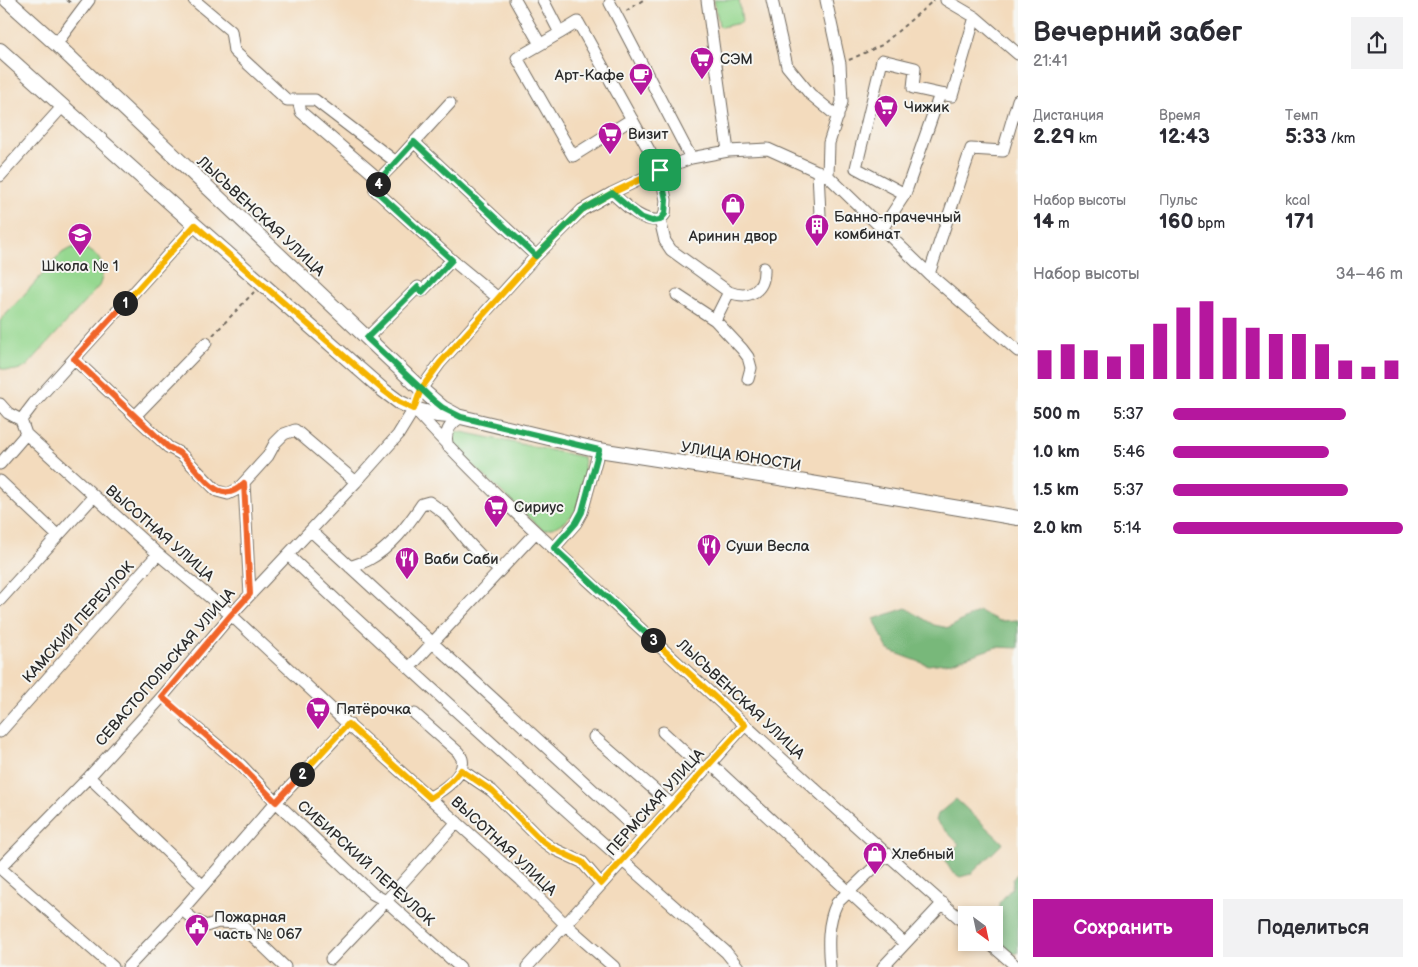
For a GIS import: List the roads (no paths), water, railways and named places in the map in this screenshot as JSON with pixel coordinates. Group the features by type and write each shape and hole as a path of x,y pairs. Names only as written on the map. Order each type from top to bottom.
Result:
{"main road":[{"name":"ЛЫСЬВЕНСКАЯ УЛИЦА","path":"7,0 421,389 443,408 461,417"},
{"name":"ЛЫСЬВЕНСКАЯ УЛИЦА","path":"0,50 261,284 383,390 399,402 414,409 437,415 461,417"},
{"name":"СЕВАСТОПОЛЬСКАЯ УЛИЦА","path":"414,409 421,389"},
{"name":"УЛИЦА ЮНОСТИ","path":"461,417 599,450 1018,518"}],"street":[{"path":"56,44 89,0"},
{"path":"194,0 231,32 234,51 287,100 315,100 396,162"},
{"path":"515,0 540,44"},
{"path":"543,0 560,32"},
{"path":"707,0 728,151"},
{"path":"772,0 788,66 810,94 838,117"},
{"path":"820,215 823,174 829,143 842,102 840,64 826,0"},
{"path":"946,0 975,16 1018,54"},
{"path":"610,3 691,158"},
{"path":"905,194 856,168 882,60 915,68 913,88 952,96 975,16"},
{"path":"612,193 640,217 652,221 660,220 665,214 666,200 660,170 632,119 578,22 517,58 573,156 632,119"},
{"path":"882,230 905,194 940,94"},
{"path":"298,100 300,112 380,180"},
{"path":"929,274 971,150 1002,151 1018,100"},
{"path":"450,103 380,180 375,190 452,260 498,298"},
{"path":"0,176 63,106"},
{"path":"414,142 536,256"},
{"path":"421,389 440,363 498,298 536,256 582,210 660,170 691,158 728,151 768,149 823,174 929,274 1018,351"},
{"path":"660,220 665,241 671,250 729,292 738,296 747,296 757,291 765,277 764,268"},
{"path":"0,404 8,413 21,420 34,403 195,225"},
{"path":"367,338 418,287 422,292 452,260"},
{"path":"715,320 729,292"},
{"path":"677,295 715,320 742,349 748,357 751,368 748,379"},
{"path":"135,416 206,343"},
{"path":"74,359 168,447 181,454 217,492 228,494 238,489 268,456 284,434 295,430 356,482"},
{"name":"ЛЫСЬВЕНСКАЯ УЛИЦА","path":"414,409 490,489 536,532 745,725 958,917"},
{"name":"СЕВАСТОПОЛЬСКАЯ УЛИЦА","path":"0,868 89,777 162,697 250,594 398,436 414,409"},
{"path":"449,447 445,440 446,433 449,427 461,417"},
{"name":"ВЫСОТНАЯ УЛИЦА","path":"21,420 26,434 158,554 231,615 614,967"},
{"path":"0,464 26,434"},
{"path":"554,548 576,523 582,512 599,450"},
{"path":"0,480 58,536"},
{"path":"244,483 250,594"},
{"path":"0,600 94,496"},
{"path":"350,567 368,560 381,552 396,538 422,504 430,502 444,513 467,542 483,558 500,570"},
{"path":"311,531 644,837"},
{"path":"409,668 536,532"},
{"name":"КАМСКИЙ ПЕРЕУЛОК","path":"0,732 158,554"},
{"path":"288,554 409,668 622,861 726,952 738,967"},
{"path":"415,714 458,752 462,760 461,770 451,783 441,792 430,798"},
{"name":"СИБИРСКИЙ ПЕРЕУЛОК","path":"187,720 241,766 373,894 386,901 460,967"},
{"path":"128,967 182,910 276,802 348,724"},
{"name":"ПЕРМСКАЯ УЛИЦА","path":"527,967 745,725"},
{"path":"664,732 707,767 904,943"},
{"path":"594,737 672,805"},
{"path":"461,770 492,791 541,840 552,848 582,862 601,884"},
{"path":"89,777 202,885"},
{"path":"331,959 457,822"},
{"path":"830,967 828,944 834,909 837,903 888,854"},
{"path":"0,868 113,967"},
{"path":"883,967 943,903"},
{"path":"182,910 206,926 218,922 239,923 285,967"},
{"path":"998,951 1017,967"}],"place":[{"name":"СЭМ","path":"702,80"},
{"name":"Арт-Кафе","path":"641,96"},
{"name":"Чижик","path":"886,128"},
{"name":"Визит","path":"610,155"},
{"name":"Аринин двор","path":"733,226"},
{"name":"Банно-прачечный комбинат","path":"817,247"},
{"name":"Школа № 1","path":"80,256"},
{"name":"Сириус","path":"496,528"},
{"name":"Суши Весла","path":"709,567"},
{"name":"Ваби Саби","path":"407,580"},
{"name":"Пятёрочка","path":"318,730"},
{"name":"Хлебный","path":"875,875"},
{"name":"Пожарная часть № 067","path":"197,947"}]}
